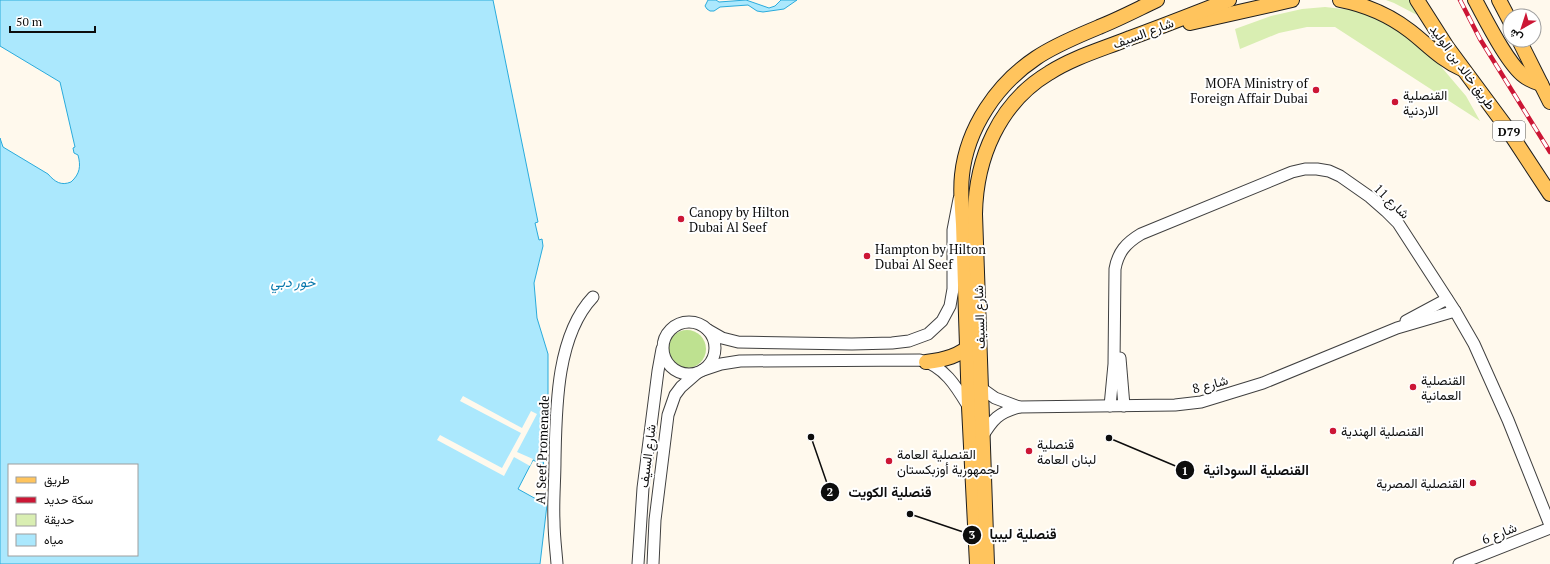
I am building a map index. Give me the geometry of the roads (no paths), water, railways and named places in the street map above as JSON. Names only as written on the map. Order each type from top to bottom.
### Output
[{"type":"main road","name":"شارع السيف","points":[[977,564],[969,407],[963,224],[960,195],[966,155],[980,120],[990,103],[1002,88],[1020,70],[1052,48],[1157,0]]},
{"type":"main road","name":"شارع السيف","points":[[987,564],[976,197],[983,160],[997,127],[1017,98],[1032,84],[1048,73],[1091,53],[1229,0]]},
{"type":"main road","points":[[1145,33],[1292,0]]},
{"type":"main road","points":[[1340,0],[1368,7],[1385,15],[1410,31],[1440,57],[1465,70]]},
{"type":"main road","name":"طريق خالد بن الوليد","points":[[1417,0],[1433,26],[1504,124],[1550,194]]},
{"type":"main road","points":[[1476,0],[1501,45],[1517,69],[1531,80],[1541,84]]},
{"type":"main road","points":[[1523,48],[1550,102]]},
{"type":"main road","points":[[926,362],[952,357],[967,348],[980,334]]},
{"type":"street","name":"شارع 11","points":[[1110,406],[1114,378],[1114,269],[1122,249],[1130,240],[1141,234],[1292,172],[1305,169],[1329,171],[1340,176],[1370,197],[1398,223],[1455,311],[1474,344],[1498,396],[1550,526]]},
{"type":"street","name":"شارع السيف","points":[[960,195],[953,230],[953,289],[950,306],[942,321],[928,334],[909,341],[892,343],[852,344],[738,342],[722,338],[702,325],[694,322],[680,323],[668,330],[662,342],[662,349],[663,356],[677,372],[690,374],[721,364],[740,361],[912,360],[926,362],[949,376],[969,407]]},
{"type":"street","name":"Al Seef Promenade","points":[[557,564],[554,520],[555,417],[560,378],[573,327],[584,307],[593,297]]},
{"type":"street","name":"شارع 8","points":[[1397,328],[1408,320],[1447,299]]},
{"type":"street","name":"شارع 8","points":[[982,437],[998,416],[1008,410],[1018,407],[1185,405],[1208,401],[1263,383],[1397,328],[1455,311]]},
{"type":"street","name":"شارع 11","points":[[1115,314],[1119,341],[1124,406]]},
{"type":"street","name":"شارع السيف","points":[[653,564],[654,520],[670,405],[678,391],[712,360],[715,348],[714,341],[708,330]]},
{"type":"street","name":"شارع السيف","points":[[638,564],[643,488],[662,349]]},
{"type":"street","name":"شارع 8","points":[[981,388],[995,398],[1018,407]]},
{"type":"street","name":"شارع 6","points":[[1461,564],[1550,526]]},
{"type":"water","name":"خور دبي","points":[[0,0],[493,0],[538,222],[535,223],[539,240],[542,239],[543,246],[534,283],[537,318],[548,354],[548,396],[545,396],[541,431],[541,449],[544,466],[533,460],[518,489],[547,505],[540,564],[0,564],[0,138],[3,147],[48,174],[53,179],[64,184],[71,182],[78,173],[79,163],[78,155],[74,153],[73,148],[75,147],[60,82],[0,46]]},
{"type":"water","points":[[708,0],[716,0],[719,2],[746,0],[769,8],[775,6],[781,0],[797,0],[784,9],[763,12],[757,11],[748,5],[720,7],[714,11],[710,11],[705,6]]},
{"type":"railway","points":[[1460,0],[1480,39],[1550,152]]},
{"type":"place","name":"MOFA Ministry of Foreign Affair Dubai","points":[[1316,90]]},
{"type":"place","name":"القنصلية الاردنية","points":[[1395,102]]},
{"type":"place","name":"Canopy by Hilton Dubai Al Seef","points":[[681,219]]},
{"type":"place","name":"Hampton by Hilton Dubai Al Seef","points":[[867,256]]},
{"type":"place","name":"القنصلية العمانية","points":[[1413,387]]},
{"type":"place","name":"القنصلية الهندية","points":[[1333,431]]},
{"type":"place","name":"قنصلية الكويت","points":[[811,437]]},
{"type":"place","name":"القنصلية السودانية","points":[[1109,438]]},
{"type":"place","name":"قنصلية لبنان العامة","points":[[1029,451]]},
{"type":"place","name":"القنصلية العامة لجمهورية أوزبكستان","points":[[889,461]]},
{"type":"place","name":"القنصلية المصرية","points":[[1473,483]]},
{"type":"place","name":"قنصلية ليبيا","points":[[910,514]]}]
